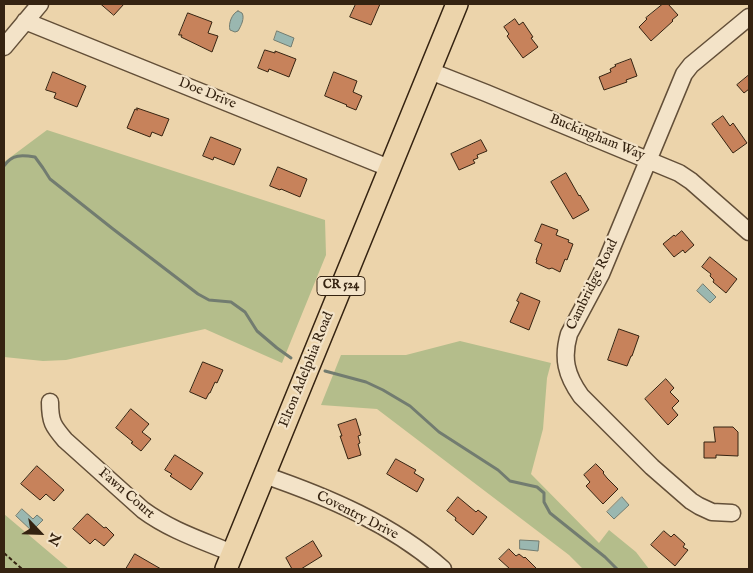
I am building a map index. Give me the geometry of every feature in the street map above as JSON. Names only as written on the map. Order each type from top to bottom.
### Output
[{"type":"main road","name":"Elton Adelphia Road","points":[[229,561],[457,4]]},
{"type":"street","points":[[4,47],[40,4]]},
{"type":"street","name":"Cambridge Road","points":[[732,513],[712,512],[699,506],[652,467],[581,396],[567,370],[565,358],[569,334],[601,274],[684,74],[691,64],[749,17]]},
{"type":"street","name":"Doe Drive","points":[[25,21],[389,168]]},
{"type":"street","name":"Buckingham Way","points":[[430,71],[486,92],[684,175],[749,232]]},
{"type":"street","name":"Fawn Court","points":[[50,402],[50,419],[65,440],[143,510],[168,527],[229,561]]},
{"type":"street","name":"Coventry Drive","points":[[264,475],[348,508],[385,527],[443,569]]},
{"type":"path","points":[[4,553],[22,569]]},
{"type":"green space","points":[[47,130],[325,220],[326,255],[282,363],[205,329],[66,360],[43,361],[4,357],[4,162]]},
{"type":"green space","points":[[460,341],[551,363],[547,378],[543,429],[531,474],[599,543],[609,530],[636,552],[649,569],[583,569],[569,555],[377,409],[321,405],[341,355],[406,355]]},
{"type":"green space","points":[[4,514],[69,569],[4,569]]},
{"type":"water","points":[[238,11],[242,13],[243,20],[238,31],[235,32],[230,30],[230,25],[232,16]]},
{"type":"water","points":[[277,31],[294,38],[291,47],[274,40]]},
{"type":"water","points":[[703,284],[716,297],[710,303],[697,291]]},
{"type":"water","points":[[622,497],[629,505],[614,519],[607,512]]},
{"type":"water","points":[[22,509],[33,519],[37,515],[43,520],[32,531],[16,516]]},
{"type":"water","points":[[520,540],[539,541],[538,551],[520,549]]},
{"type":"building","points":[[101,4],[124,4],[114,15]]},
{"type":"building","points":[[356,4],[380,4],[371,25],[350,17]]},
{"type":"building","points":[[663,4],[668,4],[678,15],[651,41],[639,27],[646,18]]},
{"type":"building","points":[[188,13],[212,22],[208,33],[218,36],[212,52],[179,35]]},
{"type":"building","points":[[515,19],[519,25],[523,22],[538,47],[523,58],[507,36],[509,34],[504,27]]},
{"type":"building","points":[[265,50],[275,53],[275,51],[296,59],[289,77],[269,69],[268,72],[258,68]]},
{"type":"building","points":[[631,59],[637,76],[626,80],[627,82],[604,90],[599,77],[611,72],[610,69],[615,65]]},
{"type":"building","points":[[53,72],[86,86],[77,107],[54,98],[56,93],[46,90]]},
{"type":"building","points":[[334,72],[357,81],[353,92],[362,96],[356,110],[325,96]]},
{"type":"building","points":[[749,75],[749,89],[744,93],[737,85]]},
{"type":"building","points":[[137,108],[169,119],[162,136],[152,132],[150,137],[127,128]]},
{"type":"building","points":[[723,116],[730,126],[733,123],[747,143],[733,153],[712,124]]},
{"type":"building","points":[[211,137],[241,149],[234,165],[214,157],[213,160],[203,156]]},
{"type":"building","points":[[481,140],[487,151],[477,155],[478,158],[473,160],[475,163],[459,170],[451,154]]},
{"type":"building","points":[[278,167],[307,179],[300,197],[270,186]]},
{"type":"building","points":[[566,173],[589,210],[573,219],[551,182]]},
{"type":"building","points":[[542,224],[558,230],[556,235],[569,240],[568,242],[573,244],[560,272],[536,263],[542,244],[535,241]]},
{"type":"building","points":[[682,231],[694,245],[685,253],[683,250],[674,257],[663,244]]},
{"type":"building","points":[[710,257],[737,279],[726,293],[713,282],[711,274],[702,267]]},
{"type":"building","points":[[521,293],[540,301],[529,330],[510,322]]},
{"type":"building","points":[[619,329],[639,336],[627,366],[608,360]]},
{"type":"building","points":[[203,362],[223,370],[206,399],[190,392]]},
{"type":"building","points":[[666,379],[674,388],[670,392],[679,401],[672,408],[678,415],[668,425],[645,399]]},
{"type":"building","points":[[131,409],[149,424],[142,432],[151,439],[141,451],[116,428]]},
{"type":"building","points":[[356,419],[361,435],[358,436],[360,443],[358,444],[361,455],[348,459],[338,425]]},
{"type":"building","points":[[714,427],[733,427],[738,432],[738,456],[716,455],[716,458],[704,458],[704,442],[715,442]]},
{"type":"building","points":[[175,455],[203,473],[191,490],[170,476],[172,474],[165,470]]},
{"type":"building","points":[[396,459],[416,470],[414,473],[424,479],[417,492],[387,474]]},
{"type":"building","points":[[596,464],[618,489],[603,504],[586,486],[590,482],[584,475]]},
{"type":"building","points":[[37,466],[64,490],[54,501],[46,494],[40,500],[21,484]]},
{"type":"building","points":[[458,497],[476,512],[478,510],[487,517],[473,535],[447,511]]},
{"type":"building","points":[[87,514],[114,535],[104,546],[95,539],[90,544],[73,529]]},
{"type":"building","points":[[664,531],[671,537],[674,534],[685,544],[683,547],[688,550],[675,566],[651,545]]},
{"type":"building","points":[[313,541],[322,556],[301,569],[292,569],[286,558]]},
{"type":"building","points":[[509,549],[516,556],[519,554],[525,557],[537,569],[510,569],[499,559]]},
{"type":"building","points":[[135,554],[161,569],[126,569]]},
{"type":"waterway","points":[[4,166],[14,157],[35,157],[50,179],[113,229],[198,294],[209,300],[231,302],[245,312],[257,331],[291,358]]},
{"type":"waterway","points":[[325,371],[366,382],[383,390],[410,406],[439,432],[498,470],[510,481],[537,487],[544,493],[544,502],[550,513],[605,557],[617,569]]}]
